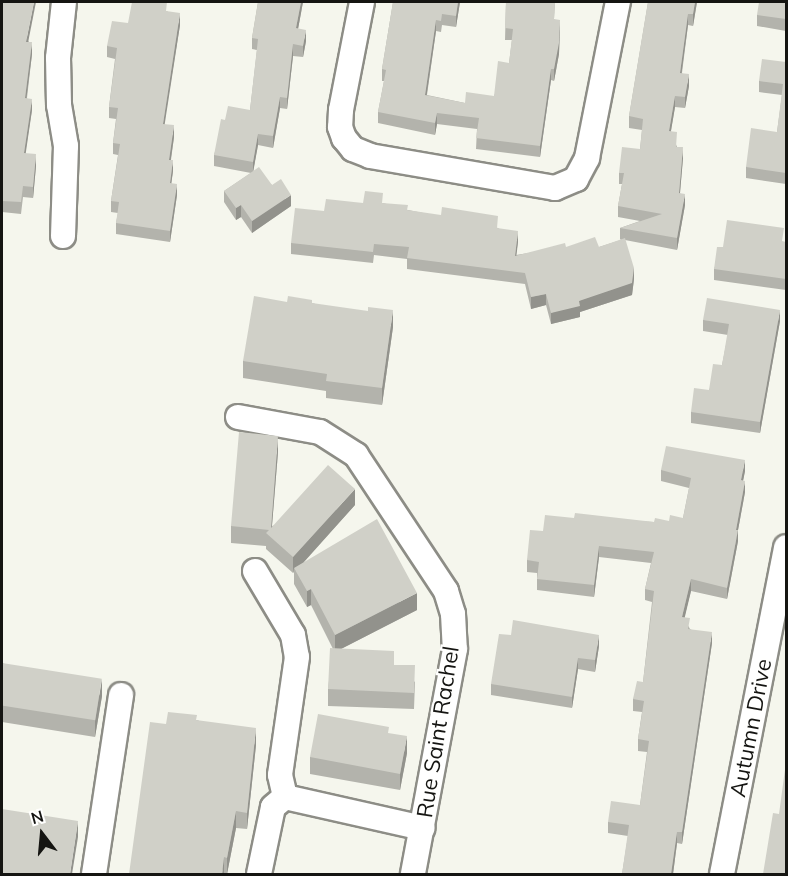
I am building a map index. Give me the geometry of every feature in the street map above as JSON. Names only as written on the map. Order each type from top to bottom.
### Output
[{"type":"street","points":[[63,236],[66,146],[59,105],[58,58],[64,2]]},
{"type":"street","points":[[362,2],[341,110],[340,127],[344,138],[353,149],[370,156],[544,188],[562,186],[576,179],[587,158],[618,2]]},
{"type":"street","name":"Rue Saint Rachel","points":[[238,417],[320,432],[356,455],[446,591],[453,614],[454,649],[413,874]]},
{"type":"street","name":"Autumn Drive","points":[[722,874],[786,547]]},
{"type":"street","points":[[255,571],[293,635],[297,657],[280,775],[285,797]]},
{"type":"street","points":[[94,874],[121,695]]},
{"type":"street","points":[[285,797],[423,828]]},
{"type":"street","points":[[259,874],[273,807],[285,797]]},
{"type":"building","points":[[2,2],[34,2],[26,42],[32,42],[25,98],[32,99],[24,153],[36,154],[33,187],[23,186],[21,202],[2,201]]},
{"type":"building","points":[[132,2],[167,2],[166,11],[180,13],[163,124],[174,125],[169,160],[173,160],[170,183],[177,184],[170,231],[116,223],[119,202],[111,201],[120,144],[113,143],[118,108],[109,107],[117,48],[107,46],[112,21],[128,23]]},
{"type":"building","points":[[258,2],[301,2],[296,28],[306,30],[303,46],[293,44],[287,98],[280,97],[273,136],[258,134],[253,162],[214,155],[221,119],[225,120],[228,106],[250,110],[258,39],[252,38]]},
{"type":"building","points":[[393,2],[458,2],[456,16],[442,14],[441,21],[436,20],[425,95],[465,103],[466,92],[494,96],[498,61],[509,63],[513,29],[505,28],[506,2],[555,2],[554,19],[560,20],[559,43],[554,69],[551,69],[540,146],[476,138],[479,118],[437,113],[435,123],[378,112],[386,70],[382,69]]},
{"type":"building","points":[[648,2],[695,2],[693,14],[688,14],[680,73],[689,74],[685,97],[675,96],[669,131],[677,132],[676,147],[683,147],[679,193],[685,194],[677,238],[620,228],[662,214],[618,206],[624,173],[619,173],[622,147],[640,149],[643,119],[629,116]]},
{"type":"building","points":[[759,2],[786,2],[786,19],[757,15]]},
{"type":"building","points":[[762,59],[786,62],[786,173],[746,167],[751,128],[777,132],[783,84],[759,81]]},
{"type":"building","points":[[259,167],[272,185],[281,179],[291,195],[252,221],[241,205],[236,208],[224,191]]},
{"type":"building","points":[[365,191],[383,193],[382,203],[408,205],[407,210],[441,215],[442,207],[498,216],[497,228],[518,231],[515,256],[565,243],[566,247],[595,237],[599,247],[625,238],[634,268],[632,283],[579,301],[580,306],[551,313],[546,294],[531,297],[525,273],[407,258],[409,247],[374,244],[373,252],[291,243],[295,208],[324,211],[326,199],[363,203]]},
{"type":"building","points":[[727,220],[784,228],[782,241],[786,242],[786,279],[714,269],[717,247],[723,247]]},
{"type":"building","points":[[254,296],[287,302],[288,296],[312,300],[312,303],[368,311],[368,307],[393,310],[382,388],[326,381],[327,374],[243,361]]},
{"type":"building","points":[[707,298],[780,310],[760,422],[691,412],[694,388],[709,390],[713,364],[722,365],[729,324],[703,320]]},
{"type":"building","points":[[239,432],[278,436],[271,528],[328,465],[355,489],[293,557],[266,533],[269,530],[231,526]]},
{"type":"building","points":[[666,446],[745,460],[741,480],[745,481],[727,588],[691,579],[682,617],[690,618],[688,629],[712,632],[682,832],[677,832],[671,874],[622,874],[629,825],[608,822],[611,801],[640,805],[649,741],[638,739],[644,701],[633,699],[637,681],[643,682],[654,591],[645,589],[654,552],[599,546],[594,585],[537,579],[539,562],[527,560],[530,530],[543,531],[545,515],[574,518],[575,513],[654,522],[655,518],[669,521],[670,515],[683,518],[691,478],[661,470]]},
{"type":"building","points":[[377,519],[417,593],[335,635],[311,589],[307,591],[294,568]]},
{"type":"building","points":[[513,620],[599,635],[595,660],[578,658],[572,697],[491,684],[499,634],[511,635]]},
{"type":"building","points":[[330,648],[394,651],[394,665],[415,665],[414,693],[328,689]]},
{"type":"building","points":[[2,663],[102,679],[95,720],[2,706]]},
{"type":"building","points":[[168,712],[197,715],[196,720],[256,728],[247,813],[236,811],[222,874],[129,874],[150,722],[166,724]]},
{"type":"building","points":[[318,714],[389,727],[388,733],[407,736],[400,774],[310,757]]},
{"type":"building","points":[[786,762],[786,874],[763,874],[773,813],[779,814]]},
{"type":"building","points":[[2,809],[78,821],[70,874],[2,874]]}]
